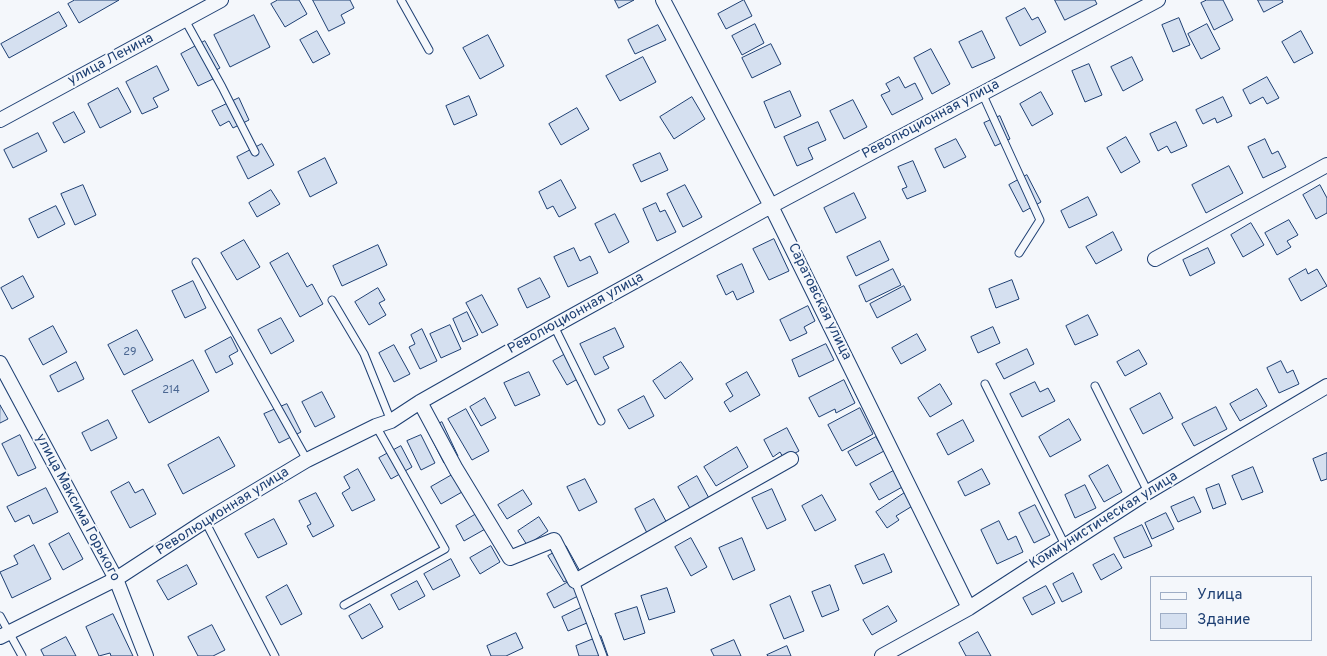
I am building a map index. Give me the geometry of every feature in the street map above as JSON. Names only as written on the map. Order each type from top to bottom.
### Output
[{"type":"street","name":"улица Ленина","points":[[0,120],[221,0]]},
{"type":"street","name":"Саратовская улица","points":[[663,0],[771,206],[969,608]]},
{"type":"street","name":"Революционная улица","points":[[5,635],[116,579],[205,521],[307,460],[376,426],[391,421],[420,402],[554,326],[771,206],[1152,1]]},
{"type":"street","points":[[1156,259],[1327,165]]},
{"type":"street","name":"улица Максима Горького","points":[[0,363],[116,579],[146,656]]},
{"type":"street","name":"Коммунистическая улица","points":[[882,656],[969,608],[1148,492],[1327,386]]},
{"type":"street","points":[[420,402],[456,469],[510,558],[554,540],[575,581],[791,459]]},
{"type":"lane","points":[[401,0],[429,50]]},
{"type":"lane","points":[[185,20],[255,152]]},
{"type":"lane","points":[[982,92],[1040,220],[1019,253]]},
{"type":"lane","points":[[196,262],[307,460]]},
{"type":"lane","points":[[332,300],[364,354],[391,421]]},
{"type":"lane","points":[[554,326],[601,421]]},
{"type":"lane","points":[[985,384],[1065,545]]},
{"type":"lane","points":[[1095,386],[1148,492]]},
{"type":"lane","points":[[344,605],[445,549],[376,426]]},
{"type":"lane","points":[[205,521],[275,656]]},
{"type":"lane","points":[[575,581],[602,656]]},
{"type":"lane","points":[[0,616],[5,635],[22,656]]},
{"type":"building","points":[[75,0],[119,0],[79,23],[68,4]]},
{"type":"building","points":[[278,0],[299,0],[307,14],[285,27],[271,4]]},
{"type":"building","points":[[313,0],[350,0],[354,8],[341,15],[345,23],[329,31]]},
{"type":"building","points":[[615,0],[634,0],[619,8]]},
{"type":"building","points":[[744,0],[752,16],[726,29],[718,14]]},
{"type":"building","points":[[1055,0],[1095,0],[1097,4],[1065,20]]},
{"type":"building","points":[[1207,0],[1223,0],[1233,20],[1214,30],[1201,3]]},
{"type":"building","points":[[1258,0],[1282,0],[1283,2],[1264,12]]},
{"type":"building","points":[[1025,8],[1032,20],[1038,17],[1046,32],[1020,46],[1006,18]]},
{"type":"building","points":[[59,12],[67,26],[9,58],[1,44]]},
{"type":"building","points":[[254,15],[270,47],[230,67],[214,35]]},
{"type":"building","points":[[1179,18],[1190,45],[1173,52],[1162,25]]},
{"type":"building","points":[[755,24],[764,43],[742,55],[732,36]]},
{"type":"building","points":[[1207,24],[1220,49],[1201,59],[1188,34]]},
{"type":"building","points":[[658,25],[666,40],[635,54],[628,40]]},
{"type":"building","points":[[317,31],[330,54],[313,63],[300,40]]},
{"type":"building","points":[[982,31],[995,58],[972,68],[959,42]]},
{"type":"building","points":[[1301,31],[1313,53],[1294,63],[1282,42]]},
{"type":"building","points":[[488,35],[504,66],[480,79],[463,48]]},
{"type":"building","points":[[205,41],[220,68],[210,73],[213,79],[198,86],[181,54]]},
{"type":"building","points":[[771,44],[781,64],[752,78],[742,58]]},
{"type":"building","points":[[931,49],[950,84],[932,94],[914,58]]},
{"type":"building","points":[[643,57],[656,82],[620,101],[606,76]]},
{"type":"building","points":[[1132,57],[1143,80],[1123,91],[1111,67]]},
{"type":"building","points":[[1089,64],[1102,95],[1085,102],[1072,71]]},
{"type":"building","points":[[157,66],[169,90],[153,98],[158,107],[142,114],[126,82]]},
{"type":"building","points":[[899,77],[905,88],[915,83],[923,99],[892,115],[881,95],[890,91],[886,84]]},
{"type":"building","points":[[1267,77],[1279,98],[1267,104],[1263,97],[1250,104],[1243,90]]},
{"type":"building","points":[[118,88],[131,112],[100,128],[88,104]]},
{"type":"building","points":[[790,91],[801,116],[775,128],[764,102]]},
{"type":"building","points":[[1041,92],[1053,114],[1032,126],[1020,104]]},
{"type":"building","points":[[469,96],[477,115],[454,125],[446,106]]},
{"type":"building","points":[[692,97],[705,119],[674,139],[660,117]]},
{"type":"building","points":[[1223,97],[1232,116],[1217,123],[1215,118],[1203,124],[1196,110]]},
{"type":"building","points":[[239,98],[249,120],[233,128],[229,121],[220,126],[212,111]]},
{"type":"building","points":[[853,100],[867,127],[844,139],[830,111]]},
{"type":"building","points":[[577,108],[589,129],[561,145],[549,124]]},
{"type":"building","points":[[74,112],[85,132],[64,143],[53,123]]},
{"type":"building","points":[[1000,116],[1010,139],[995,146],[984,123]]},
{"type":"building","points":[[818,122],[826,140],[808,148],[813,159],[797,166],[784,137]]},
{"type":"building","points":[[1176,122],[1187,146],[1171,153],[1167,146],[1158,151],[1150,134]]},
{"type":"building","points":[[38,133],[47,151],[13,168],[4,150]]},
{"type":"building","points":[[1126,137],[1140,162],[1121,173],[1107,148]]},
{"type":"building","points":[[956,139],[966,157],[944,168],[935,149]]},
{"type":"building","points":[[1265,139],[1272,154],[1278,151],[1286,167],[1263,178],[1248,147]]},
{"type":"building","points":[[262,144],[274,165],[248,179],[237,157]]},
{"type":"building","points":[[660,153],[668,170],[641,182],[633,165]]},
{"type":"building","points":[[325,158],[337,183],[310,197],[298,172]]},
{"type":"building","points":[[913,161],[926,191],[907,199],[902,189],[907,187],[898,167]]},
{"type":"building","points":[[1229,166],[1243,193],[1206,213],[1192,185]]},
{"type":"building","points":[[1027,175],[1041,202],[1023,212],[1009,185]]},
{"type":"building","points":[[561,180],[576,208],[559,217],[553,206],[547,209],[539,192]]},
{"type":"building","points":[[83,185],[96,215],[75,225],[61,194]]},
{"type":"building","points":[[685,185],[702,217],[683,227],[667,194]]},
{"type":"building","points":[[1320,185],[1327,198],[1327,213],[1316,219],[1303,195]]},
{"type":"building","points":[[271,190],[280,204],[257,217],[249,203]]},
{"type":"building","points":[[854,193],[866,218],[836,233],[824,208]]},
{"type":"building","points":[[1088,197],[1097,215],[1069,228],[1061,211]]},
{"type":"building","points":[[656,203],[660,212],[665,210],[676,232],[657,241],[643,209]]},
{"type":"building","points":[[56,206],[65,224],[38,238],[29,219]]},
{"type":"building","points":[[615,214],[629,242],[609,253],[595,224]]},
{"type":"building","points":[[1289,220],[1298,235],[1287,241],[1291,247],[1277,255],[1265,233]]},
{"type":"building","points":[[1251,223],[1264,245],[1243,257],[1231,235]]},
{"type":"building","points":[[1113,232],[1122,250],[1096,264],[1086,247]]},
{"type":"building","points":[[774,239],[789,271],[769,280],[753,249]]},
{"type":"building","points":[[244,240],[260,267],[237,280],[221,253]]},
{"type":"building","points":[[880,241],[889,260],[856,276],[847,257]]},
{"type":"building","points":[[378,245],[387,265],[342,286],[333,266]]},
{"type":"building","points":[[574,248],[580,261],[590,256],[598,273],[568,287],[554,257]]},
{"type":"building","points":[[1208,248],[1215,263],[1190,276],[1183,260]]},
{"type":"building","points":[[288,253],[307,287],[312,284],[323,304],[300,317],[270,263]]},
{"type":"building","points":[[742,264],[754,292],[737,300],[733,291],[726,295],[717,276]]},
{"type":"building","points":[[893,269],[901,285],[866,302],[859,286]]},
{"type":"building","points":[[1306,269],[1308,274],[1317,269],[1327,286],[1301,301],[1289,279]]},
{"type":"building","points":[[23,276],[34,297],[12,309],[1,288]]},
{"type":"building","points":[[540,278],[550,297],[527,308],[518,289]]},
{"type":"building","points":[[1012,280],[1019,299],[996,308],[989,289]]},
{"type":"building","points":[[193,281],[206,308],[185,318],[172,291]]},
{"type":"building","points":[[904,286],[911,300],[877,318],[870,304]]},
{"type":"building","points":[[378,288],[385,300],[379,303],[386,315],[369,325],[355,302]]},
{"type":"building","points":[[482,295],[498,325],[482,333],[466,303]]},
{"type":"building","points":[[808,306],[815,321],[804,327],[807,333],[790,341],[780,320]]},
{"type":"building","points":[[467,312],[478,335],[463,342],[453,319]]},
{"type":"building","points":[[1088,315],[1098,335],[1075,345],[1066,326]]},
{"type":"building","points":[[281,318],[294,341],[271,354],[258,330]]},
{"type":"building","points":[[450,325],[461,349],[441,358],[430,334]]},
{"type":"building","points":[[53,326],[67,352],[43,365],[29,339]]},
{"type":"building","points":[[993,327],[1000,343],[978,353],[971,337]]},
{"type":"building","points":[[615,328],[624,347],[603,357],[609,368],[595,375],[580,344]]},
{"type":"building","points":[[422,329],[437,361],[420,369],[409,347],[415,344],[411,335]]},
{"type":"building","points":[[137,330],[153,360],[124,375],[108,345]]},
{"type":"building","points":[[917,334],[926,350],[901,364],[892,348]]},
{"type":"building","points":[[231,337],[238,351],[229,356],[233,364],[216,373],[205,351]]},
{"type":"building","points":[[826,344],[834,360],[799,377],[792,360]]},
{"type":"building","points":[[394,345],[410,374],[394,382],[379,353]]},
{"type":"building","points":[[1027,349],[1034,364],[1004,379],[996,364]]},
{"type":"building","points":[[1139,350],[1147,364],[1125,376],[1117,362]]},
{"type":"building","points":[[569,352],[583,376],[567,385],[553,361]]},
{"type":"building","points":[[193,360],[209,391],[149,423],[132,391]]},
{"type":"building","points":[[1281,361],[1287,373],[1293,370],[1299,384],[1279,393],[1267,368]]},
{"type":"building","points":[[76,362],[84,379],[58,392],[50,376]]},
{"type":"building","points":[[681,362],[693,379],[665,399],[653,381]]},
{"type":"building","points":[[529,372],[540,395],[515,406],[504,383]]},
{"type":"building","points":[[747,372],[760,395],[730,412],[724,402],[733,396],[726,384]]},
{"type":"building","points":[[844,380],[855,403],[836,413],[835,409],[819,417],[809,398]]},
{"type":"building","points":[[1035,382],[1040,392],[1048,388],[1055,401],[1022,417],[1010,394]]},
{"type":"building","points":[[940,384],[952,404],[930,417],[918,398]]},
{"type":"building","points":[[1257,389],[1267,406],[1240,421],[1230,404]]},
{"type":"building","points":[[322,392],[335,417],[315,427],[302,402]]},
{"type":"building","points":[[1160,393],[1173,418],[1143,434],[1130,409]]},
{"type":"building","points":[[644,396],[654,416],[629,429],[618,410]]},
{"type":"building","points":[[485,398],[496,418],[481,426],[470,407]]},
{"type":"building","points":[[287,404],[301,432],[279,443],[264,414]]},
{"type":"building","points":[[0,405],[8,419],[0,423]]},
{"type":"building","points":[[1216,407],[1227,429],[1194,446],[1182,424]]},
{"type":"building","points":[[860,408],[873,434],[842,451],[828,425]]},
{"type":"building","points":[[466,409],[489,451],[472,460],[448,419]]},
{"type":"building","points":[[1069,419],[1081,440],[1050,457],[1039,437]]},
{"type":"building","points":[[108,420],[117,438],[91,451],[82,433]]},
{"type":"building","points":[[963,420],[974,441],[948,455],[937,434]]},
{"type":"building","points":[[442,422],[458,456],[444,463],[427,430]]},
{"type":"building","points":[[787,428],[799,451],[784,459],[780,452],[773,457],[764,440]]},
{"type":"building","points":[[20,435],[36,468],[18,476],[2,444]]},
{"type":"building","points":[[421,435],[435,463],[421,470],[407,441]]},
{"type":"building","points":[[219,437],[235,466],[183,494],[168,465]]},
{"type":"building","points":[[876,437],[884,451],[856,466],[848,452]]},
{"type":"building","points":[[401,446],[412,467],[391,479],[379,458]]},
{"type":"building","points":[[737,447],[748,467],[716,486],[704,467]]},
{"type":"building","points":[[1327,453],[1327,479],[1321,481],[1313,459]]},
{"type":"building","points":[[1108,465],[1122,492],[1104,502],[1089,476]]},
{"type":"building","points":[[1253,467],[1263,492],[1242,500],[1232,476]]},
{"type":"building","points":[[358,469],[375,500],[352,511],[342,493],[350,488],[344,477]]},
{"type":"building","points":[[982,469],[990,484],[965,496],[958,482]]},
{"type":"building","points":[[895,470],[904,486],[879,500],[870,484]]},
{"type":"building","points":[[459,471],[469,488],[441,504],[431,487]]},
{"type":"building","points":[[697,476],[710,500],[691,510],[678,487]]},
{"type":"building","points":[[585,479],[597,502],[579,511],[567,487]]},
{"type":"building","points":[[129,482],[135,493],[143,489],[156,514],[130,528],[111,492]]},
{"type":"building","points":[[1219,484],[1226,504],[1213,509],[1206,489]]},
{"type":"building","points":[[1085,485],[1096,508],[1075,518],[1065,495]]},
{"type":"building","points":[[46,488],[58,512],[33,524],[29,515],[15,522],[7,507]]},
{"type":"building","points":[[772,489],[786,520],[767,529],[752,498]]},
{"type":"building","points":[[523,490],[532,504],[507,519],[498,505]]},
{"type":"building","points":[[906,492],[914,505],[896,516],[899,520],[887,528],[876,512]]},
{"type":"building","points":[[316,493],[334,526],[313,537],[307,526],[311,524],[299,501]]},
{"type":"building","points":[[822,495],[836,520],[815,531],[802,506]]},
{"type":"building","points":[[1194,497],[1201,512],[1178,522],[1171,507]]},
{"type":"building","points":[[654,499],[668,525],[648,535],[635,509]]},
{"type":"building","points":[[1035,505],[1050,535],[1034,543],[1019,513]]},
{"type":"building","points":[[478,513],[487,528],[464,541],[456,526]]},
{"type":"building","points":[[1166,513],[1174,529],[1152,539],[1145,523]]},
{"type":"building","points":[[539,517],[548,531],[527,545],[518,531]]},
{"type":"building","points":[[274,519],[287,544],[258,558],[245,534]]},
{"type":"building","points":[[999,521],[1008,540],[1016,536],[1023,552],[997,564],[981,530]]},
{"type":"building","points":[[1142,525],[1152,546],[1124,558],[1114,538]]},
{"type":"building","points":[[69,533],[83,559],[63,570],[49,544]]},
{"type":"building","points":[[691,538],[707,567],[691,576],[675,547]]},
{"type":"building","points":[[742,538],[755,570],[733,580],[719,548]]},
{"type":"building","points":[[34,545],[51,579],[12,598],[0,572],[18,564],[14,556]]},
{"type":"building","points":[[491,546],[500,562],[480,574],[470,558]]},
{"type":"building","points":[[566,546],[581,573],[564,582],[548,556]]},
{"type":"building","points":[[884,554],[892,572],[863,584],[855,566]]},
{"type":"building","points":[[1114,554],[1122,568],[1101,580],[1093,565]]},
{"type":"building","points":[[451,559],[460,576],[433,590],[424,574]]},
{"type":"building","points":[[187,565],[197,584],[168,600],[157,581]]},
{"type":"building","points":[[1073,573],[1082,592],[1062,602],[1053,584]]},
{"type":"building","points":[[572,580],[580,595],[554,608],[547,594]]},
{"type":"building","points":[[417,581],[425,596],[399,610],[391,595]]},
{"type":"building","points":[[287,585],[302,614],[281,625],[266,597]]},
{"type":"building","points":[[830,585],[839,610],[822,617],[812,592]]},
{"type":"building","points":[[1046,586],[1055,603],[1032,615],[1023,598]]},
{"type":"building","points":[[667,588],[675,612],[649,620],[641,596]]},
{"type":"building","points":[[790,596],[804,631],[784,639],[770,605]]},
{"type":"building","points":[[370,604],[383,627],[362,639],[349,616]]},
{"type":"building","points":[[587,605],[594,620],[568,631],[562,617]]},
{"type":"building","points":[[888,606],[897,621],[872,635],[863,620]]},
{"type":"building","points":[[637,607],[645,633],[624,640],[615,614]]},
{"type":"building","points":[[113,614],[133,656],[111,656],[110,653],[99,656],[86,627]]},
{"type":"building","points":[[212,625],[225,650],[213,656],[198,656],[188,637]]},
{"type":"building","points":[[978,632],[991,656],[966,656],[959,643]]},
{"type":"building","points":[[516,633],[523,648],[506,656],[491,656],[487,646]]},
{"type":"building","points":[[601,636],[608,656],[579,656],[576,646]]},
{"type":"building","points":[[66,637],[76,656],[44,656],[41,650]]},
{"type":"building","points":[[734,640],[741,656],[714,656],[711,650]]},
{"type":"building","points":[[787,646],[791,656],[767,655]]}]
